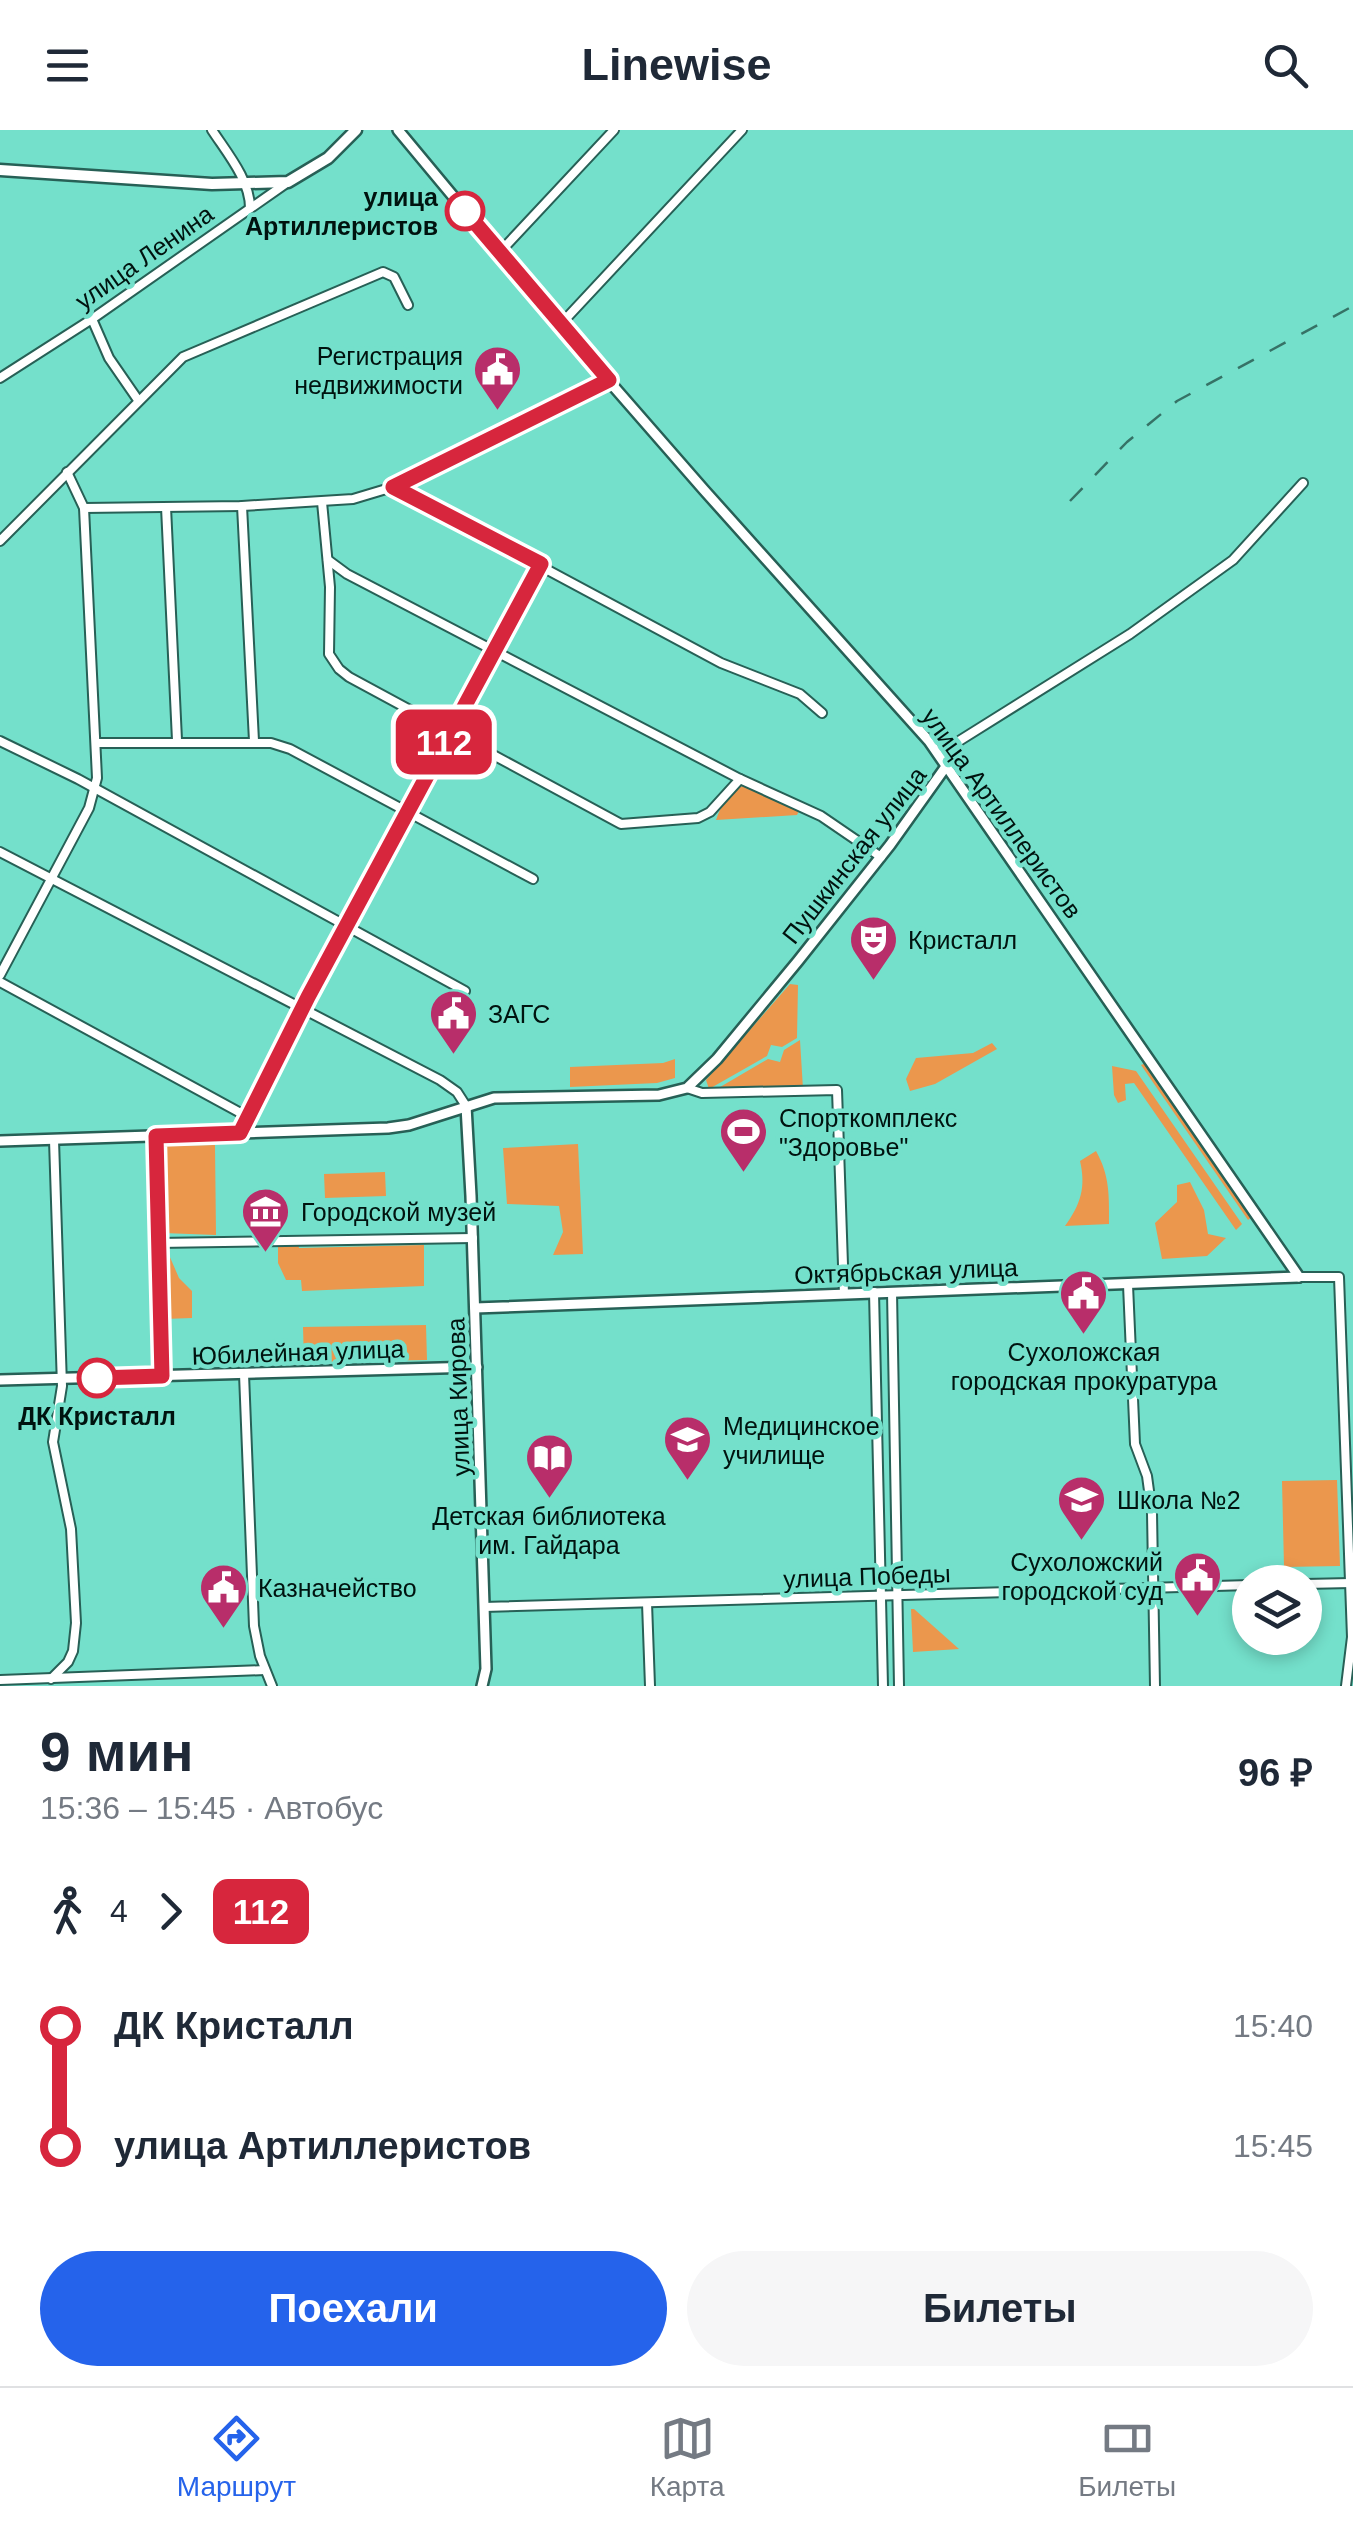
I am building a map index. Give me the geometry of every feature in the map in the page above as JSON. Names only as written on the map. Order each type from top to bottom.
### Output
[{"type":"main road","name":"улица Ленина","points":[[288,182],[328,158],[356,130]]},
{"type":"main road","points":[[0,170],[245,184],[288,182]]},
{"type":"street","points":[[212,130],[245,184],[250,208]]},
{"type":"street","name":"улица Артиллеристов","points":[[398,130],[560,325],[912,720],[947,765],[1299,1277]]},
{"type":"street","points":[[499,253],[614,130]]},
{"type":"street","points":[[560,325],[742,130]]},
{"type":"street","name":"улица Ленина","points":[[0,378],[288,182]]},
{"type":"street","points":[[0,540],[183,357],[383,272],[394,277],[408,305]]},
{"type":"street","points":[[92,318],[109,358],[138,400]]},
{"type":"street","points":[[84,508],[353,500],[393,487],[609,380]]},
{"type":"street","points":[[66,472],[84,508],[97,743],[95,789],[89,808],[0,979],[248,1117]]},
{"type":"street","name":"Пушкинская улица","points":[[686,1088],[728,1045],[880,857],[940,780],[959,741],[1130,634],[1233,560],[1304,484]]},
{"type":"street","points":[[393,487],[721,662],[800,694],[822,713]]},
{"type":"street","points":[[322,502],[332,660],[349,677],[621,824],[698,818],[710,812],[740,779]]},
{"type":"street","points":[[242,506],[254,740]]},
{"type":"street","points":[[166,507],[177,740]]},
{"type":"street","points":[[328,560],[347,574],[740,779],[821,816],[880,857]]},
{"type":"street","points":[[240,1133],[541,564]]},
{"type":"street","points":[[97,743],[254,740],[290,749],[533,878]]},
{"type":"street","points":[[0,741],[465,991]]},
{"type":"street","points":[[0,852],[440,1080],[457,1092],[466,1106]]},
{"type":"street","points":[[0,1141],[388,1128],[494,1098],[658,1095],[686,1088],[702,1093],[837,1090],[844,1294]]},
{"type":"street","name":"улица Кирова","points":[[466,1106],[486,1669],[482,1686]]},
{"type":"street","points":[[156,1136],[162,1376]]},
{"type":"street","points":[[51,1678],[70,1658],[76,1622],[71,1529],[53,1442],[62,1379],[54,1140]]},
{"type":"street","points":[[158,1242],[473,1238]]},
{"type":"street","name":"Октябрьская улица","points":[[475,1308],[1339,1276],[1350,1583]]},
{"type":"street","points":[[1128,1285],[1135,1444],[1150,1497],[1155,1686]]},
{"type":"street","points":[[874,1292],[883,1686]]},
{"type":"street","points":[[892,1292],[898,1686]]},
{"type":"street","name":"Юбилейная улица","points":[[0,1380],[477,1366]]},
{"type":"street","points":[[244,1374],[254,1626],[264,1670],[272,1686]]},
{"type":"street","points":[[1322,1584],[1350,1583],[1352,1636],[1346,1686]]},
{"type":"street","name":"улица Победы","points":[[484,1608],[1232,1586]]},
{"type":"street","points":[[647,1602],[650,1686]]},
{"type":"street","points":[[0,1680],[264,1670]]},
{"type":"shaded area","points":[[747,785],[800,809],[797,815],[716,820],[727,798]]},
{"type":"shaded area","points":[[790,984],[798,985],[797,1038],[782,1047],[771,1045],[767,1056],[709,1089],[706,1080]]},
{"type":"shaded area","points":[[800,1040],[803,1089],[715,1090],[768,1059],[780,1062],[784,1050]]},
{"type":"shaded area","points":[[992,1043],[997,1049],[935,1084],[910,1091],[906,1079],[916,1058],[973,1053]]},
{"type":"shaded area","points":[[675,1059],[675,1078],[657,1083],[570,1087],[570,1067],[663,1063]]},
{"type":"shaded area","points":[[1146,1063],[1252,1217],[1248,1220],[1141,1065]]},
{"type":"shaded area","points":[[1112,1066],[1136,1071],[1242,1224],[1236,1230],[1134,1083],[1125,1084],[1126,1100],[1118,1103]]},
{"type":"shaded area","points":[[578,1144],[583,1254],[553,1255],[563,1232],[559,1206],[507,1204],[503,1148]]},
{"type":"shaded area","points":[[215,1145],[216,1235],[163,1233],[158,1146]]},
{"type":"shaded area","points":[[1096,1151],[1106,1178],[1109,1224],[1065,1226],[1081,1195],[1080,1161]]},
{"type":"shaded area","points":[[385,1172],[386,1196],[325,1198],[324,1174]]},
{"type":"shaded area","points":[[1190,1182],[1204,1210],[1208,1234],[1226,1238],[1207,1256],[1162,1259],[1155,1223],[1177,1202],[1177,1185]]},
{"type":"shaded area","points":[[278,1242],[298,1242],[299,1248],[424,1245],[424,1286],[302,1291],[301,1280],[286,1280],[278,1263]]},
{"type":"shaded area","points":[[161,1247],[166,1248],[179,1278],[192,1291],[192,1318],[164,1319],[167,1293],[163,1291]]},
{"type":"shaded area","points":[[426,1325],[427,1360],[304,1362],[303,1327]]},
{"type":"shaded area","points":[[1337,1480],[1340,1566],[1284,1565],[1282,1481]]},
{"type":"shaded area","points":[[914,1609],[959,1649],[913,1652]]},
{"type":"railway","points":[[1070,501],[1127,442],[1177,401],[1353,306]]},
{"type":"bus line","name":"112","points":[[97,1378],[162,1376],[156,1136],[240,1133],[308,997],[541,564],[393,487],[609,380],[465,211]]},
{"type":"place","name":"улица Артиллеристов","points":[[465,211]]},
{"type":"place","name":"Регистрация недвижимости","points":[[498,412]]},
{"type":"place","name":"Кристалл","points":[[873,982]]},
{"type":"place","name":"ЗАГС","points":[[453,1056]]},
{"type":"place","name":"Спорткомплекс \"Здоровье\"","points":[[744,1174]]},
{"type":"place","name":"Городской музей","points":[[266,1254]]},
{"type":"place","name":"Сухоложская городская прокуратура","points":[[1084,1336]]},
{"type":"place","name":"ДК Кристалл","points":[[97,1378]]},
{"type":"place","name":"Медицинское училище","points":[[688,1482]]},
{"type":"place","name":"Детская библиотека им. Гайдара","points":[[549,1500]]},
{"type":"place","name":"Школа №2","points":[[1082,1542]]},
{"type":"place","name":"Сухоложский городской суд","points":[[1198,1618]]},
{"type":"place","name":"Казначейство","points":[[223,1630]]}]
